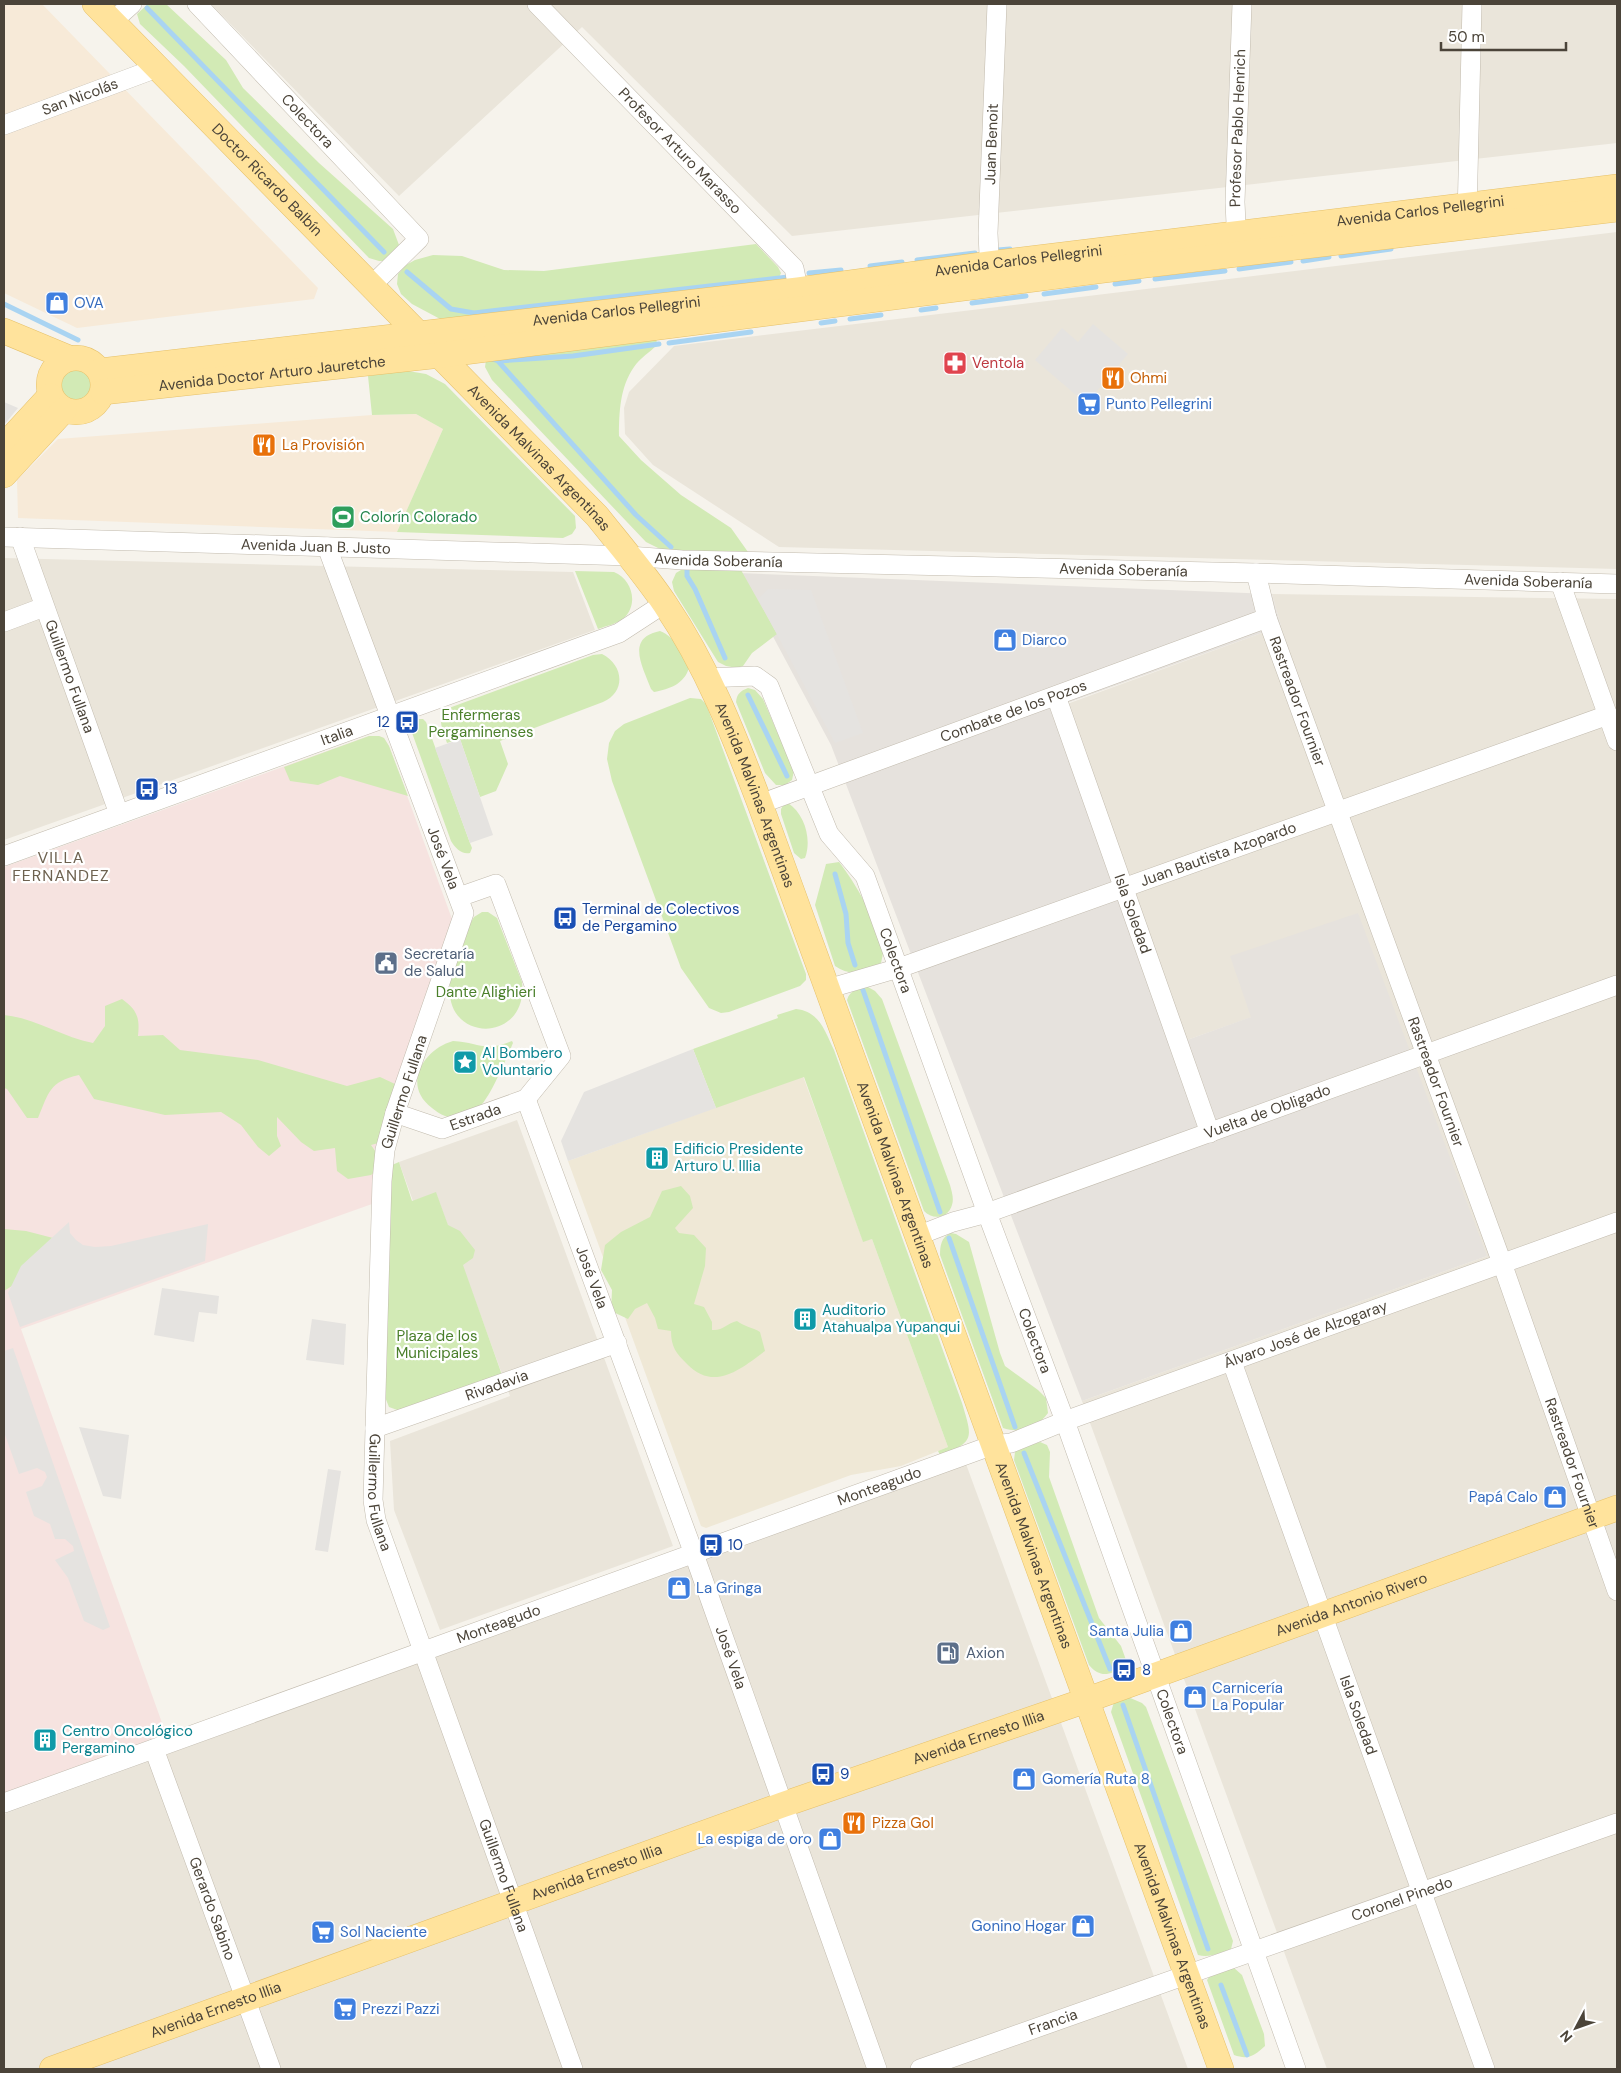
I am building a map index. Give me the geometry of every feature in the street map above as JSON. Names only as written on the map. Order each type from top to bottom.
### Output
[{"type":"main road","name":"Doctor Ricardo Balbín","points":[[95,4],[441,355]]},
{"type":"main road","name":"Avenida Carlos Pellegrini","points":[[441,355],[800,299],[1467,216],[1617,188]]},
{"type":"main road","name":"Avenida Carlos Pellegrini","points":[[1467,216],[1617,209]]},
{"type":"main road","name":"Avenida Carlos Pellegrini","points":[[420,334],[800,299]]},
{"type":"main road","points":[[4,331],[33,344],[45,347],[59,384],[74,413],[84,412],[92,408],[99,401],[101,381],[86,360],[78,358],[59,384],[4,475]]},
{"type":"main road","name":"Avenida Doctor Arturo Jauretche","points":[[101,381],[420,334]]},
{"type":"main road","name":"Avenida Doctor Arturo Jauretche","points":[[101,381],[441,355]]},
{"type":"main road","name":"Avenida Malvinas Argentinas","points":[[441,355],[597,516],[629,556],[664,603],[684,634],[737,742],[1220,2069]]},
{"type":"main road","points":[[4,446],[59,384]]},
{"type":"main road","name":"Avenida Antonio Rivero","points":[[1086,1700],[1617,1508]]},
{"type":"main road","name":"Avenida Ernesto Illia","points":[[52,2069],[245,2001],[782,1805],[1086,1700]]},
{"type":"street","points":[[112,22],[132,4]]},
{"type":"street","name":"Colectora","points":[[197,4],[419,239],[372,285]]},
{"type":"street","name":"Profesor Arturo Marasso","points":[[537,4],[794,268],[800,299]]},
{"type":"street","name":"Juan Benoit","points":[[990,274],[988,234],[997,4]]},
{"type":"street","name":"Profesor Pablo Henrich","points":[[1236,244],[1242,4]]},
{"type":"street","points":[[1467,216],[1472,4]]},
{"type":"street","name":"San Nicolás","points":[[4,125],[157,68]]},
{"type":"street","name":"Avenida Juan B. Justo","points":[[12,537],[629,556]]},
{"type":"street","name":"Guillermo Fullana","points":[[12,537],[44,607],[119,814]]},
{"type":"street","name":"José Vela","points":[[327,547],[459,897],[496,884],[561,1056],[526,1099],[694,1554],[877,2069]]},
{"type":"street","name":"Avenida Soberanía","points":[[629,556],[682,560],[1256,573],[1617,584]]},
{"type":"street","name":"Rastreador Fournier","points":[[1256,573],[1267,618],[1502,1264],[1617,1592]]},
{"type":"street","points":[[1560,582],[1617,741]]},
{"type":"street","name":"Italia","points":[[4,856],[619,633],[664,603]]},
{"type":"street","points":[[4,622],[44,607]]},
{"type":"street","name":"Combate de los Pozos","points":[[760,804],[1267,618]]},
{"type":"street","name":"Colectora","points":[[707,678],[755,676],[770,686],[829,834],[865,876],[987,1213],[1065,1421],[1296,2069]]},
{"type":"street","name":"Isla Soledad","points":[[1056,696],[1210,1133]]},
{"type":"street","name":"Juan Bautista Azopardo","points":[[828,989],[899,968],[1608,715]]},
{"type":"street","name":"Guillermo Fullana","points":[[459,897],[464,913],[395,1113],[385,1150],[382,1181],[373,1500],[376,1520],[573,2069]]},
{"type":"street","name":"Vuelta de Obligado","points":[[917,1236],[953,1222],[987,1213],[1210,1133],[1617,984]]},
{"type":"street","name":"Estrada","points":[[395,1113],[442,1129],[526,1099]]},
{"type":"street","name":"Álvaro José de Alzogaray","points":[[994,1445],[1011,1442],[1617,1222]]},
{"type":"street","name":"Rivadavia","points":[[375,1428],[617,1343]]},
{"type":"street","name":"Isla Soledad","points":[[1232,1362],[1485,2069]]},
{"type":"street","name":"Monteagudo","points":[[4,1803],[994,1445]]},
{"type":"street","name":"Gerardo Sabino","points":[[154,1749],[271,2069]]},
{"type":"street","name":"Coronel Pinedo","points":[[1186,1975],[1617,1823]]},
{"type":"street","name":"Francia","points":[[920,2069],[1186,1975]]},
{"type":"shaded area","points":[[4,4],[42,4],[318,288],[314,299],[77,328],[4,293]]},
{"type":"shaded area","points":[[211,4],[1617,4],[1617,143],[792,236],[582,27],[399,196]]},
{"type":"shaded area","points":[[1617,232],[1617,569],[779,547],[653,465],[625,434],[624,408],[629,392],[674,346]]},
{"type":"shaded area","points":[[1093,324],[1128,354],[1096,392],[1076,395],[1035,360],[1062,328],[1078,342]]},
{"type":"shaded area","points":[[4,402],[18,408],[4,425]]},
{"type":"shaded area","points":[[416,414],[443,429],[397,532],[18,518],[17,480],[58,439],[372,415]]},
{"type":"shaded area","points":[[4,558],[573,572],[595,630],[4,840]]},
{"type":"shaded area","points":[[739,573],[1272,594],[1281,626],[1067,703],[1187,1040],[1251,1017],[1230,956],[1358,913],[1487,1256],[1082,1401],[831,745]]},
{"type":"shaded area","points":[[768,589],[811,590],[863,733],[835,743],[758,599]]},
{"type":"shaded area","points":[[1272,594],[1617,599],[1617,2069],[1327,2069],[1082,1401],[1487,1256],[1231,956],[1252,1017],[1187,1040],[1067,704],[1281,626]]},
{"type":"shaded area","points":[[369,736],[384,738],[389,746],[452,919],[377,1141],[372,1204],[21,1329],[166,1734],[4,1793],[4,867]]},
{"type":"shaded area","points":[[460,739],[493,835],[470,843],[435,748]]},
{"type":"shaded area","points":[[693,1049],[716,1108],[568,1161],[561,1141],[584,1092]]},
{"type":"shaded area","points":[[803,1076],[863,1241],[872,1239],[948,1447],[901,1466],[851,1475],[706,1528],[701,1526],[568,1161]]},
{"type":"shaded area","points":[[517,1120],[673,1546],[440,1630],[394,1510],[390,1441],[510,1396],[436,1193],[413,1201],[399,1162]]},
{"type":"shaded area","points":[[69,1222],[70,1233],[76,1240],[83,1245],[95,1247],[111,1246],[208,1224],[205,1261],[20,1327],[8,1293],[21,1266]]},
{"type":"shaded area","points":[[162,1288],[219,1296],[217,1314],[199,1312],[194,1342],[154,1335]]},
{"type":"shaded area","points":[[312,1319],[346,1324],[344,1365],[306,1360]]},
{"type":"shaded area","points":[[13,1348],[110,1627],[103,1630],[84,1621],[68,1578],[55,1560],[74,1551],[73,1546],[65,1539],[55,1539],[50,1524],[34,1516],[26,1492],[42,1486],[47,1477],[45,1472],[37,1468],[19,1474],[4,1432],[4,1351]]},
{"type":"shaded area","points":[[79,1427],[129,1435],[121,1499],[103,1496]]},
{"type":"shaded area","points":[[966,1464],[1188,2069],[4,2069],[4,1814]]},
{"type":"shaded area","points":[[328,1469],[341,1471],[328,1552],[315,1550]]},
{"type":"green space","points":[[148,4],[166,4],[226,60],[243,88],[319,163],[393,229],[399,245],[387,261],[369,258],[184,66],[140,24],[137,14]]},
{"type":"green space","points":[[756,244],[778,267],[781,273],[778,280],[442,320],[412,304],[401,294],[397,284],[398,274],[406,265],[415,260],[433,255],[462,256],[504,270],[544,271]]},
{"type":"green space","points":[[656,336],[657,345],[636,364],[629,375],[623,391],[619,436],[641,460],[681,495],[731,528],[748,552],[662,550],[646,542],[492,380],[485,367],[486,360]]},
{"type":"green space","points":[[75,369],[82,370],[87,374],[91,379],[91,393],[87,398],[82,402],[75,403],[68,402],[63,398],[59,393],[58,386],[59,379],[63,374],[68,370]]},
{"type":"green space","points":[[402,370],[426,374],[445,384],[575,516],[576,528],[572,534],[563,538],[397,532],[443,429],[416,414],[372,415],[368,376]]},
{"type":"green space","points":[[686,567],[741,570],[777,634],[752,653],[743,666],[737,668],[718,662],[674,591],[672,582],[676,573]]},
{"type":"green space","points":[[575,571],[614,572],[620,575],[629,586],[632,599],[629,612],[624,618],[598,629]]},
{"type":"green space","points":[[660,631],[674,642],[689,668],[684,678],[676,685],[654,692],[651,689],[639,654],[643,640],[649,635]]},
{"type":"green space","name":"Enfermeras Pergaminenses","points":[[602,654],[615,665],[618,671],[619,685],[616,692],[603,702],[500,741],[508,764],[496,791],[480,797],[460,739],[447,743],[441,724],[442,716],[445,712],[449,708],[593,655]]},
{"type":"green space","points":[[748,688],[755,690],[763,699],[794,771],[792,780],[785,785],[776,785],[765,773],[736,702],[739,693]]},
{"type":"green space","points":[[690,698],[701,699],[706,704],[806,974],[806,980],[800,986],[729,1012],[721,1013],[709,1008],[681,968],[612,781],[607,759],[609,743],[615,731],[624,724]]},
{"type":"green space","points":[[416,719],[423,719],[426,722],[472,848],[470,853],[464,853],[459,850],[451,841],[411,730],[411,723]]},
{"type":"green space","points":[[369,736],[384,738],[389,746],[408,796],[340,776],[318,785],[290,781],[284,767]]},
{"type":"green space","points":[[788,803],[799,814],[806,828],[808,843],[805,858],[801,859],[794,853],[781,814],[784,804]]},
{"type":"green space","points":[[839,862],[865,903],[883,947],[881,963],[858,972],[847,972],[835,966],[815,905],[826,864]]},
{"type":"green space","name":"Dante Alighieri","points":[[482,912],[488,912],[497,918],[522,982],[521,1002],[513,1017],[500,1026],[486,1029],[472,1026],[459,1017],[451,1003],[450,983],[471,922],[474,917]]},
{"type":"green space","points":[[868,987],[875,991],[882,999],[950,1185],[953,1203],[950,1210],[940,1217],[931,1216],[924,1211],[847,1000],[855,990]]},
{"type":"green space","points":[[122,999],[136,1014],[138,1019],[138,1036],[163,1035],[180,1050],[258,1060],[347,1086],[380,1077],[395,1084],[382,1142],[371,1145],[378,1155],[377,1170],[371,1175],[348,1179],[337,1171],[335,1148],[314,1151],[301,1142],[277,1117],[277,1136],[281,1146],[269,1156],[258,1147],[241,1125],[221,1112],[165,1115],[94,1099],[79,1075],[61,1081],[51,1089],[38,1118],[27,1118],[7,1089],[4,1088],[4,1015],[27,1020],[70,1037],[93,1043],[105,1026],[105,1006]]},
{"type":"green space","points":[[796,1009],[816,1018],[824,1029],[834,1050],[962,1403],[968,1424],[968,1437],[960,1446],[940,1455],[938,1451],[948,1447],[872,1239],[863,1242],[804,1077],[716,1108],[693,1049],[778,1018],[777,1015]]},
{"type":"green space","points":[[453,1041],[487,1047],[512,1041],[513,1043],[497,1078],[482,1104],[476,1109],[449,1117],[437,1112],[423,1099],[418,1089],[417,1079],[425,1060],[442,1045]]},
{"type":"green space","name":"Plaza de los Municipales","points":[[399,1162],[412,1201],[436,1192],[448,1225],[460,1231],[475,1250],[473,1258],[463,1265],[502,1375],[400,1411],[389,1407],[385,1397],[392,1165]]},
{"type":"green space","points":[[681,1186],[690,1196],[693,1208],[675,1228],[679,1233],[694,1235],[706,1248],[705,1266],[694,1304],[704,1307],[712,1322],[712,1330],[737,1321],[760,1332],[765,1351],[746,1365],[727,1375],[707,1376],[697,1372],[687,1364],[673,1346],[671,1331],[658,1329],[655,1318],[647,1303],[635,1309],[628,1319],[611,1311],[612,1290],[601,1270],[605,1245],[621,1232],[650,1217],[662,1191]]},
{"type":"green space","points":[[4,1229],[26,1231],[57,1239],[15,1284],[4,1291]]},
{"type":"green space","points":[[951,1233],[969,1242],[1005,1366],[1046,1398],[1048,1413],[1039,1422],[1023,1430],[1003,1428],[940,1255],[943,1239]]},
{"type":"green space","points":[[1040,1442],[1047,1445],[1050,1452],[1049,1477],[1099,1618],[1121,1646],[1126,1660],[1123,1668],[1113,1672],[1101,1674],[1089,1665],[1014,1460],[1015,1452],[1020,1448]]},
{"type":"green space","points":[[1128,1697],[1142,1703],[1146,1707],[1233,1941],[1231,1949],[1211,1955],[1198,1955],[1111,1712],[1114,1702]]},
{"type":"green space","points":[[1233,1967],[1242,1975],[1264,2034],[1265,2046],[1254,2055],[1247,2057],[1234,2055],[1207,1980],[1212,1973]]},
{"type":"waterway","points":[[147,8],[384,252]]},
{"type":"waterway","points":[[998,250],[1010,249]]},
{"type":"waterway","points":[[1341,256],[1391,249]]},
{"type":"waterway","points":[[917,260],[975,253]]},
{"type":"waterway","points":[[1303,261],[1329,257]]},
{"type":"waterway","points":[[870,266],[902,262]]},
{"type":"waterway","points":[[1239,269],[1291,262]]},
{"type":"waterway","points":[[809,273],[841,270]]},
{"type":"waterway","points":[[1155,279],[1225,271]]},
{"type":"waterway","points":[[407,272],[451,309],[474,313],[788,277]]},
{"type":"waterway","points":[[1115,284],[1139,281]]},
{"type":"waterway","points":[[1044,294],[1096,287]]},
{"type":"waterway","points":[[972,303],[1026,296]]},
{"type":"waterway","points":[[4,304],[78,340]]},
{"type":"waterway","points":[[921,310],[936,308]]},
{"type":"waterway","points":[[850,319],[881,315]]},
{"type":"waterway","points":[[821,323],[835,321]]},
{"type":"waterway","points":[[669,343],[751,332]]},
{"type":"waterway","points":[[498,361],[573,356],[659,344]]},
{"type":"waterway","points":[[490,358],[498,361],[636,515],[671,547]]},
{"type":"waterway","points":[[687,570],[687,576],[695,589],[725,658]]},
{"type":"waterway","points":[[748,695],[787,776]]},
{"type":"waterway","points":[[835,874],[846,914],[848,943],[855,965]]},
{"type":"waterway","points":[[863,990],[940,1212]]},
{"type":"waterway","points":[[949,1238],[1015,1427]]},
{"type":"waterway","points":[[1024,1453],[1110,1669]]},
{"type":"waterway","points":[[1123,1705],[1208,1949]]},
{"type":"waterway","points":[[1221,1985],[1247,2055]]},
{"type":"place","name":"OVA","points":[[57,303]]},
{"type":"place","name":"Ventola","points":[[955,363]]},
{"type":"place","name":"Ohmi","points":[[1113,378]]},
{"type":"place","name":"Punto Pellegrini","points":[[1089,404]]},
{"type":"place","name":"La Provisión","points":[[264,445]]},
{"type":"place","name":"Colorín Colorado","points":[[343,517]]},
{"type":"place","name":"Diarco","points":[[1005,640]]},
{"type":"place","name":"12","points":[[407,722]]},
{"type":"place","name":"13","points":[[147,789]]},
{"type":"place","name":"Terminal de Colectivos de Pergamino","points":[[565,918]]},
{"type":"place","name":"Secretaría de Salud","points":[[386,963]]},
{"type":"place","name":"Al Bombero Voluntario","points":[[465,1062]]},
{"type":"place","name":"Edificio Presidente Arturo U. Illia","points":[[657,1158]]},
{"type":"place","name":"Auditorio Atahualpa Yupanqui","points":[[805,1319]]},
{"type":"place","name":"Papá Calo","points":[[1555,1497]]},
{"type":"place","name":"10","points":[[711,1545]]},
{"type":"place","name":"La Gringa","points":[[679,1588]]},
{"type":"place","name":"Santa Julia","points":[[1181,1631]]},
{"type":"place","name":"Axion","points":[[948,1653]]},
{"type":"place","name":"8","points":[[1124,1670]]},
{"type":"place","name":"Carnicería La Popular","points":[[1195,1697]]},
{"type":"place","name":"Centro Oncológico Pergamino","points":[[45,1740]]},
{"type":"place","name":"9","points":[[823,1774]]},
{"type":"place","name":"Gomería Ruta 8","points":[[1024,1779]]},
{"type":"place","name":"Pizza Gol","points":[[854,1823]]},
{"type":"place","name":"La espiga de oro","points":[[830,1839]]},
{"type":"place","name":"Gonino Hogar","points":[[1083,1926]]},
{"type":"place","name":"Sol Naciente","points":[[323,1932]]},
{"type":"place","name":"Prezzi Pazzi","points":[[345,2009]]},
{"type":"district","name":"VILLA FERNANDEZ","points":[[61,866]]}]
